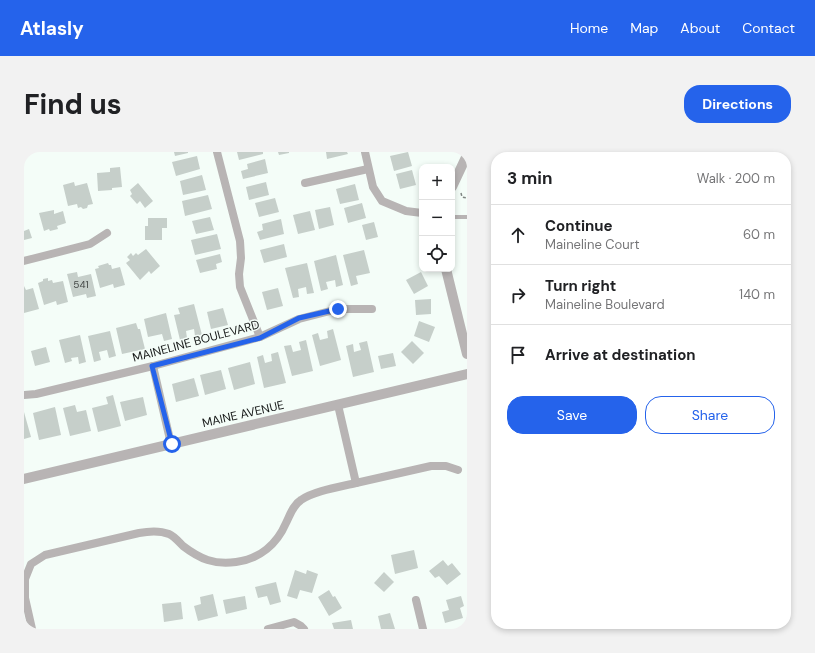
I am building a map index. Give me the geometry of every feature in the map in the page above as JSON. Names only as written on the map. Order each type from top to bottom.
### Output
[{"type":"street","points":[[217,152],[240,241],[240,287],[260,338]]},
{"type":"street","points":[[365,152],[373,187],[382,201],[406,211],[419,213]]},
{"type":"street","points":[[455,181],[467,155]]},
{"type":"street","points":[[305,183],[368,169]]},
{"type":"street","points":[[24,261],[90,244],[107,233]]},
{"type":"street","points":[[447,272],[467,354]]},
{"type":"street","name":"MAINELINE BOULEVARD","points":[[24,394],[36,394],[260,338],[299,318],[338,309],[372,309]]},
{"type":"street","points":[[152,366],[172,444]]},
{"type":"street","name":"MAINE AVENUE","points":[[24,479],[467,374]]},
{"type":"street","points":[[338,405],[356,483]]},
{"type":"street","points":[[32,629],[25,598],[25,579],[31,564],[45,555],[153,530],[170,534],[198,557],[216,563],[237,562],[258,556],[272,545],[283,531],[292,511],[299,501],[311,494],[431,466],[446,466],[458,470]]},
{"type":"street","points":[[416,600],[423,629]]},
{"type":"street","points":[[268,629],[294,622],[304,629]]},
{"type":"lane","points":[[455,217],[467,217]]},
{"type":"path","points":[[461,193],[462,197],[467,198]]},
{"type":"building","points":[[174,152],[188,152],[188,153],[175,156]]},
{"type":"building","points":[[237,152],[263,152],[263,154],[239,160]]},
{"type":"building","points":[[278,152],[289,152],[289,153],[279,155]]},
{"type":"building","points":[[326,152],[347,152],[348,154],[327,159]]},
{"type":"building","points":[[408,152],[412,166],[394,171],[390,156]]},
{"type":"building","points":[[197,156],[200,169],[176,176],[172,162]]},
{"type":"building","points":[[265,159],[268,173],[243,179],[241,171],[248,169],[247,164]]},
{"type":"building","points":[[120,167],[122,187],[112,188],[112,190],[98,191],[97,173],[110,172],[110,168]]},
{"type":"building","points":[[412,170],[416,185],[400,189],[396,174]]},
{"type":"building","points":[[202,175],[206,190],[183,195],[180,181]]},
{"type":"building","points":[[74,182],[75,186],[87,183],[93,204],[88,205],[87,208],[78,208],[77,204],[68,206],[63,185]]},
{"type":"building","points":[[266,182],[269,195],[249,200],[246,187]]},
{"type":"building","points":[[138,183],[153,201],[145,208],[140,201],[137,204],[130,196],[132,194],[130,190]]},
{"type":"building","points":[[355,184],[359,200],[340,204],[336,189]]},
{"type":"building","points":[[208,195],[212,209],[185,216],[182,201]]},
{"type":"building","points":[[275,198],[279,212],[259,217],[255,203]]},
{"type":"building","points":[[362,203],[366,218],[348,223],[344,208]]},
{"type":"building","points":[[330,207],[334,225],[319,229],[315,210]]},
{"type":"building","points":[[54,210],[54,214],[63,211],[66,223],[57,226],[58,229],[50,231],[49,229],[44,231],[39,213]]},
{"type":"building","points":[[310,211],[315,230],[298,234],[293,215]]},
{"type":"building","points":[[210,217],[214,230],[196,234],[192,221]]},
{"type":"building","points":[[148,218],[167,218],[167,228],[162,228],[162,240],[145,240],[145,226],[148,226]]},
{"type":"building","points":[[281,219],[284,234],[260,240],[257,232],[263,230],[262,224]]},
{"type":"building","points":[[374,222],[378,237],[366,240],[362,225]]},
{"type":"building","points":[[29,229],[32,238],[24,240],[24,231]]},
{"type":"building","points":[[217,234],[221,249],[195,255],[191,240]]},
{"type":"building","points":[[284,244],[287,257],[264,263],[260,250]]},
{"type":"building","points":[[146,249],[160,266],[151,274],[149,271],[140,280],[126,263],[130,260],[127,257],[131,253],[133,256],[136,253],[138,255]]},
{"type":"building","points":[[364,250],[370,273],[356,276],[358,284],[351,286],[343,255]]},
{"type":"building","points":[[220,254],[222,262],[216,264],[217,269],[200,273],[196,260]]},
{"type":"building","points":[[336,255],[343,285],[336,287],[335,280],[326,282],[328,289],[321,291],[314,261]]},
{"type":"building","points":[[108,263],[111,265],[112,269],[120,267],[125,285],[114,288],[113,284],[100,288],[95,269],[99,268],[98,266]]},
{"type":"building","points":[[307,263],[314,293],[307,294],[306,287],[298,289],[299,297],[293,298],[285,268]]},
{"type":"building","points":[[77,272],[78,277],[91,274],[96,296],[87,298],[86,294],[73,297],[67,274]]},
{"type":"building","points":[[421,272],[428,286],[414,294],[406,280]]},
{"type":"building","points":[[48,278],[48,281],[52,280],[53,283],[63,281],[68,302],[57,305],[56,301],[44,305],[38,283],[43,281],[43,279]]},
{"type":"building","points":[[24,286],[26,290],[33,288],[39,309],[24,313]]},
{"type":"building","points":[[278,288],[283,306],[267,310],[262,292]]},
{"type":"building","points":[[431,299],[431,314],[416,315],[415,300]]},
{"type":"building","points":[[194,304],[202,335],[195,336],[194,329],[186,331],[187,338],[180,340],[174,315],[180,314],[178,308]]},
{"type":"building","points":[[223,308],[228,325],[211,329],[207,312]]},
{"type":"building","points":[[166,313],[172,339],[164,341],[162,334],[148,337],[144,319]]},
{"type":"building","points":[[419,321],[435,327],[429,342],[414,336]]},
{"type":"building","points":[[136,323],[138,329],[140,329],[145,349],[122,354],[116,328]]},
{"type":"building","points":[[333,329],[341,360],[320,366],[312,335],[318,333],[320,340],[328,338],[327,331]]},
{"type":"building","points":[[110,331],[116,356],[109,358],[107,350],[99,352],[101,360],[94,362],[88,336]]},
{"type":"building","points":[[80,335],[86,362],[79,364],[78,357],[71,358],[72,361],[65,363],[59,340]]},
{"type":"building","points":[[306,340],[313,371],[292,376],[284,346],[291,345],[293,352],[301,350],[299,342]]},
{"type":"building","points":[[367,341],[374,372],[353,377],[346,346],[353,344],[354,352],[361,350],[359,343]]},
{"type":"building","points":[[412,341],[424,353],[413,364],[401,352]]},
{"type":"building","points":[[46,347],[50,362],[35,366],[31,351]]},
{"type":"building","points":[[278,352],[286,383],[264,388],[257,357],[263,355],[265,363],[272,361],[271,354]]},
{"type":"building","points":[[393,353],[396,366],[381,369],[378,356]]},
{"type":"building","points":[[250,362],[255,384],[234,390],[228,368]]},
{"type":"building","points":[[221,370],[226,389],[205,395],[200,375]]},
{"type":"building","points":[[194,378],[199,396],[176,402],[172,384]]},
{"type":"building","points":[[113,395],[121,426],[98,432],[92,408],[108,404],[106,397]]},
{"type":"building","points":[[143,397],[147,415],[125,421],[120,402]]},
{"type":"building","points":[[75,405],[77,412],[86,410],[91,431],[70,436],[63,408]]},
{"type":"building","points":[[55,407],[61,435],[39,440],[33,413]]},
{"type":"building","points":[[24,412],[31,437],[24,439]]},
{"type":"building","points":[[414,550],[418,568],[395,574],[391,555]]},
{"type":"building","points":[[443,560],[448,566],[452,563],[461,574],[447,585],[439,576],[435,578],[429,571]]},
{"type":"building","points":[[295,570],[306,574],[307,570],[318,574],[312,593],[300,590],[297,599],[287,596]]},
{"type":"building","points":[[384,572],[394,582],[384,592],[374,583]]},
{"type":"building","points":[[276,582],[281,602],[270,605],[267,596],[258,598],[255,587]]},
{"type":"building","points":[[329,590],[333,597],[335,596],[342,608],[329,616],[318,597]]},
{"type":"building","points":[[213,594],[218,616],[198,621],[194,606],[201,604],[200,597]]},
{"type":"building","points":[[245,596],[247,609],[226,614],[223,600]]},
{"type":"building","points":[[461,596],[464,606],[460,608],[463,618],[445,623],[442,612],[449,610],[446,600]]},
{"type":"building","points":[[181,602],[183,619],[164,622],[162,604]]},
{"type":"building","points":[[390,613],[395,629],[381,629],[378,616]]},
{"type":"building","points":[[351,620],[353,629],[334,629],[332,623]]},
{"type":"building","points":[[467,626],[467,629],[456,629]]},
{"type":"route","points":[[172,444],[152,366],[260,338],[299,318],[338,309]]}]
